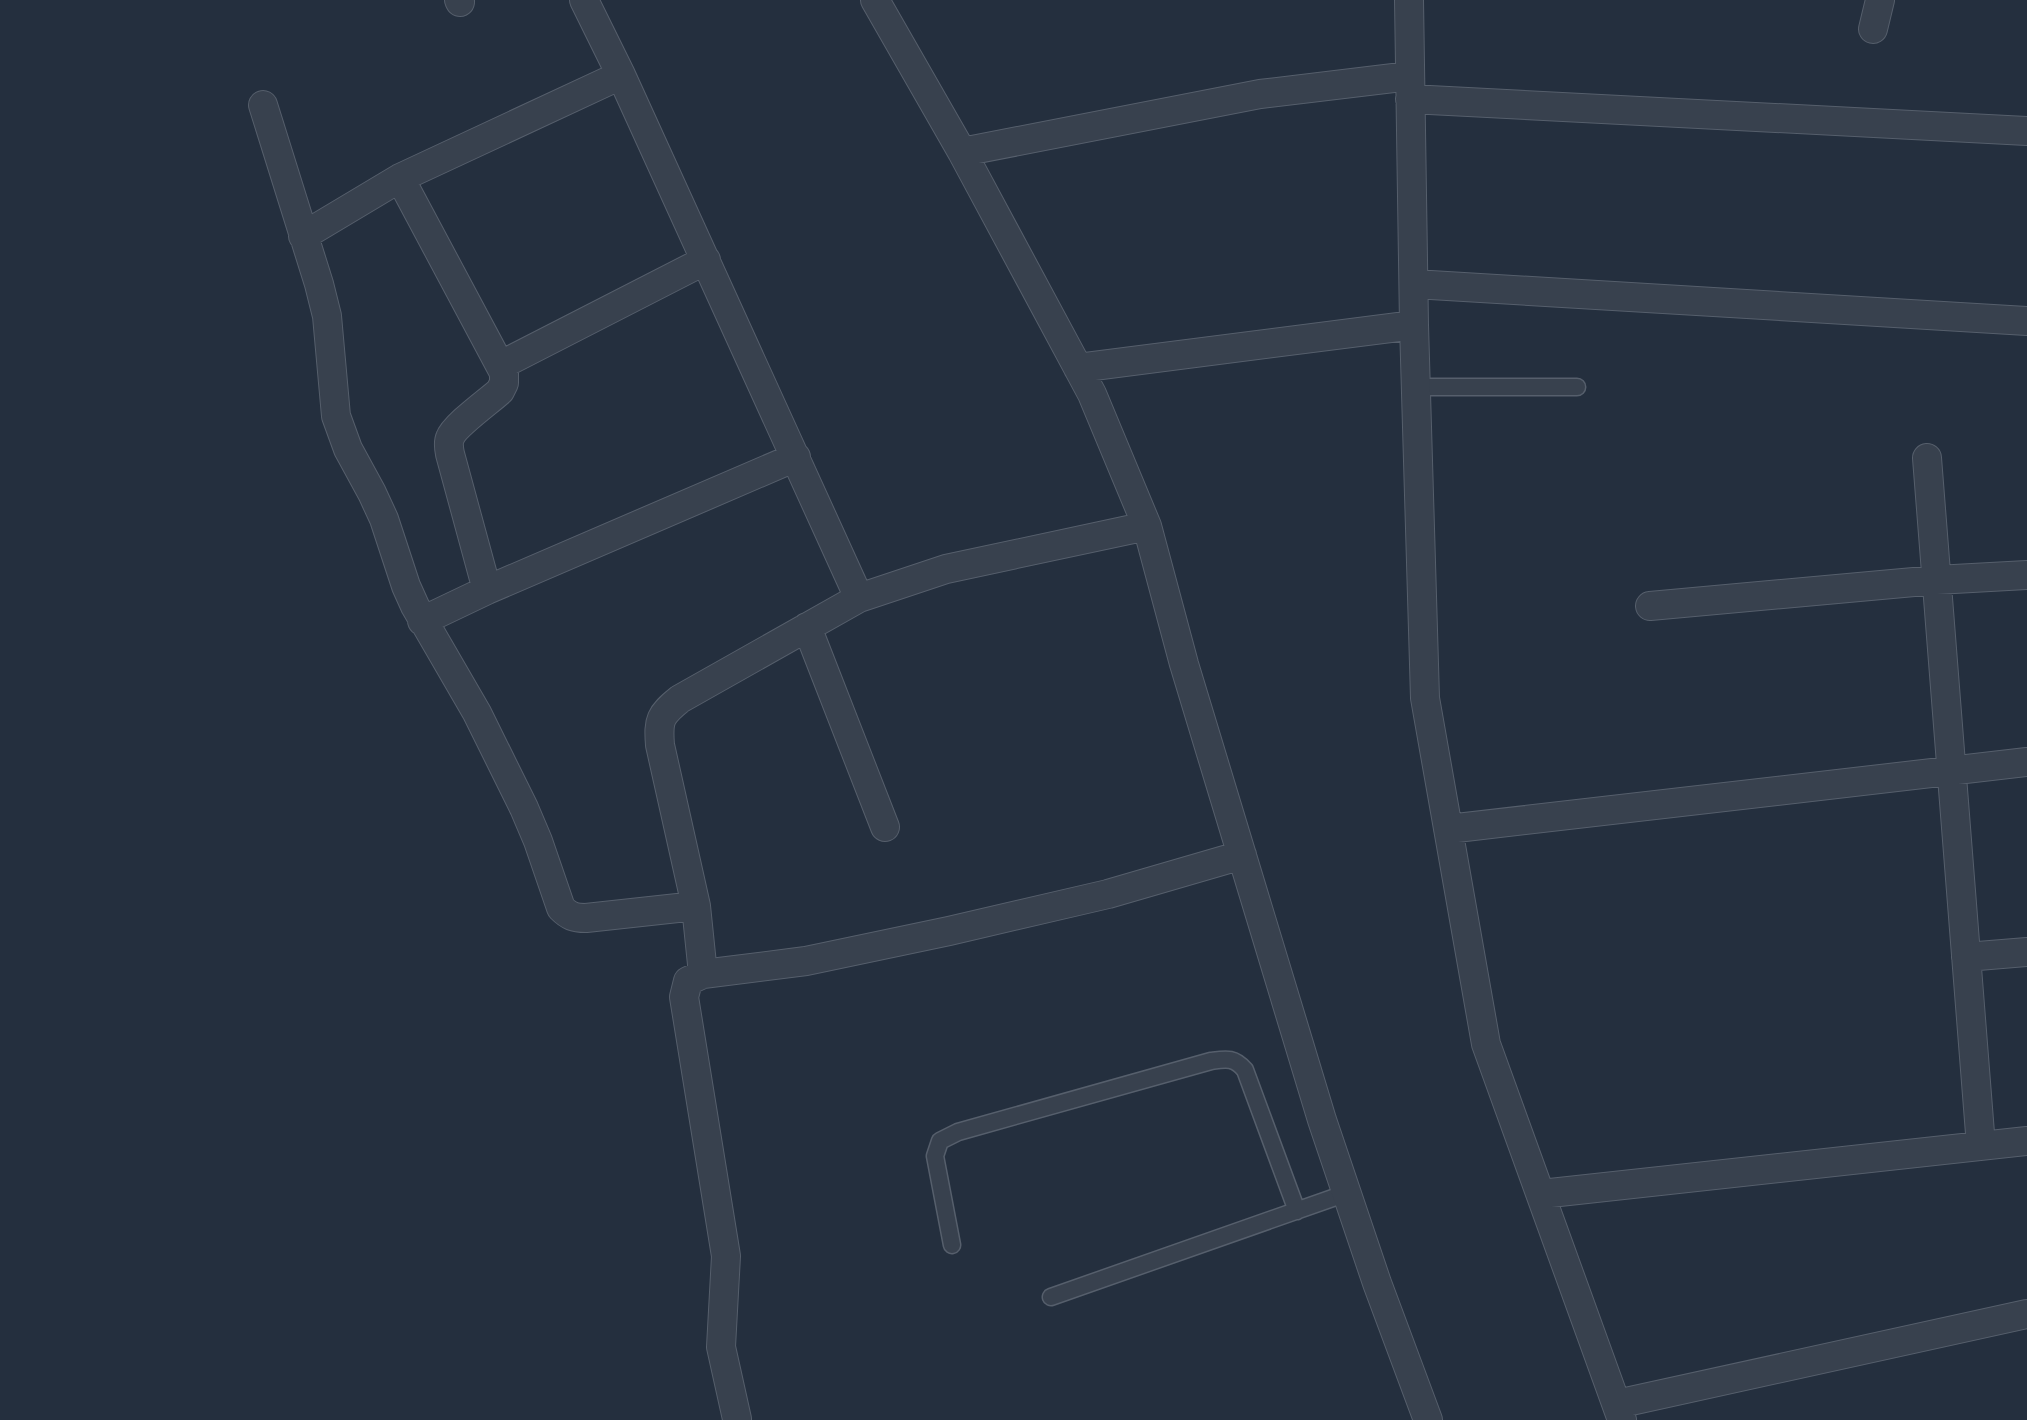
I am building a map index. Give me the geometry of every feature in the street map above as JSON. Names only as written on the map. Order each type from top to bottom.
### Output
[{"type":"street","points":[[584,0],[622,76],[859,598]]},
{"type":"street","points":[[875,0],[962,152],[1092,394],[1147,526],[1184,664],[1322,1120],[1377,1283],[1428,1420]]},
{"type":"street","points":[[1409,0],[1414,325],[1426,698],[1486,1044],[1619,1412],[2027,1314]]},
{"type":"street","points":[[1874,29],[1880,0]]},
{"type":"street","points":[[303,236],[400,178],[622,76]]},
{"type":"street","points":[[962,152],[1260,94],[1410,88],[2027,131]]},
{"type":"street","points":[[263,105],[319,284],[327,316],[336,416],[340,432],[380,510],[406,586],[422,621],[477,713],[524,808],[538,841],[561,908],[568,915],[575,918],[586,918],[696,906]]},
{"type":"street","points":[[400,178],[504,373],[504,383],[500,391],[456,429],[450,437],[449,443],[450,454],[487,590]]},
{"type":"street","points":[[501,365],[706,260]]},
{"type":"street","points":[[1414,284],[2027,321]]},
{"type":"street","points":[[1078,368],[1414,325]]},
{"type":"street","points":[[422,621],[487,590],[796,457]]},
{"type":"street","points":[[1927,458],[1981,1146]]},
{"type":"street","points":[[703,974],[696,906],[660,745],[660,718],[667,710],[680,699],[859,598],[946,569],[1147,526]]},
{"type":"street","points":[[1650,606],[1936,580],[2027,575]]},
{"type":"street","points":[[807,627],[886,827]]},
{"type":"street","points":[[1448,829],[2027,762]]},
{"type":"street","points":[[738,1419],[721,1347],[720,1333],[726,1277],[726,1256],[684,997],[688,981],[703,974],[806,961],[949,931],[1108,894],[1242,856]]},
{"type":"street","points":[[1966,957],[2027,952]]},
{"type":"street","points":[[1541,1194],[2027,1141]]},
{"type":"lane","points":[[1416,387],[1577,387]]},
{"type":"lane","points":[[952,1244],[935,1156],[940,1141],[958,1132],[1211,1061],[1228,1058],[1238,1062],[1245,1070],[1297,1211]]},
{"type":"lane","points":[[1051,1297],[1347,1193]]}]
